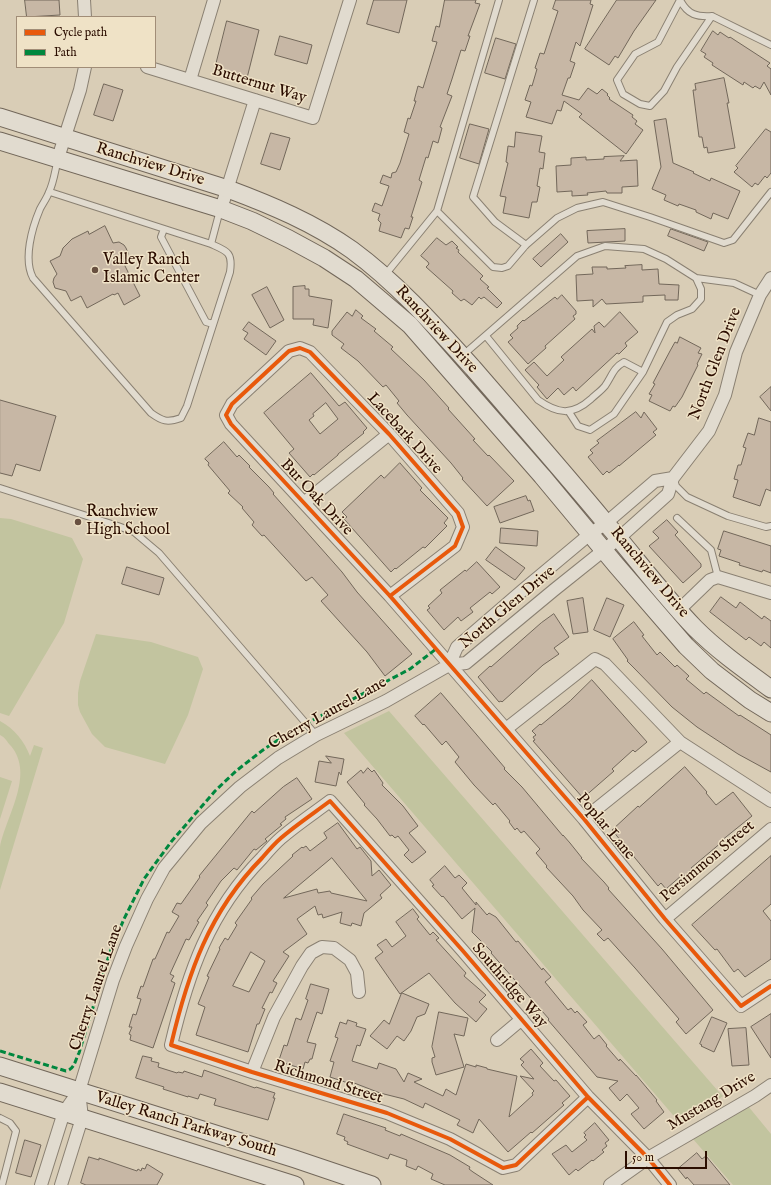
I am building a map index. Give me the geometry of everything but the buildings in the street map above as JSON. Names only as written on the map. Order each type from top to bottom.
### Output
[{"type":"street","points":[[84,0],[85,16]]},
{"type":"street","points":[[190,80],[214,0]]},
{"type":"street","name":"Butternut Way","points":[[150,68],[313,118],[350,0]]},
{"type":"street","points":[[58,158],[80,90],[84,68]]},
{"type":"street","points":[[221,209],[255,100]]},
{"type":"street","name":"Ranchview Drive","points":[[0,117],[228,189],[259,201],[321,231],[351,250],[384,276],[426,315],[538,442],[695,628],[736,664],[771,689]]},
{"type":"street","name":"Ranchview Drive","points":[[0,141],[221,209],[252,221],[324,258],[356,279],[404,320],[542,476],[686,646],[712,671],[750,700],[771,713]]},
{"type":"street","name":"North Glen Drive","points":[[673,478],[655,481],[523,590],[457,647],[450,665],[466,663],[619,538],[668,494],[673,478],[709,431],[725,395],[736,352],[760,294],[771,278]]},
{"type":"street","name":"Bur Oak Drive","points":[[300,348],[289,351],[232,404],[226,415],[231,424],[390,596],[450,665]]},
{"type":"street","name":"Lacebark Drive","points":[[300,348],[310,352],[389,434],[458,512],[463,527],[455,546],[390,596]]},
{"type":"street","points":[[304,503],[389,434]]},
{"type":"street","points":[[679,610],[710,580],[718,577],[771,593]]},
{"type":"street","points":[[506,729],[594,659],[605,664],[680,742],[771,801]]},
{"type":"street","name":"Cherry Laurel Lane","points":[[64,1112],[79,1091],[113,980],[123,953],[147,899],[164,868],[202,823],[240,787],[278,758],[316,735],[386,701],[450,665]]},
{"type":"street","name":"Poplar Lane","points":[[450,665],[584,819],[665,919],[741,1006],[771,986]]},
{"type":"street","points":[[584,819],[680,742]]},
{"type":"street","name":"Southridge Way","points":[[171,1045],[190,976],[204,942],[222,907],[245,875],[280,838],[330,801],[463,951],[588,1097],[648,1158],[670,1185]]},
{"type":"street","name":"Persimmon Street","points":[[665,919],[771,829]]},
{"type":"street","points":[[252,1072],[274,1017],[302,966],[311,953],[322,947],[334,948],[350,960],[357,973],[359,992]]},
{"type":"street","points":[[497,1040],[522,1019]]},
{"type":"street","name":"Richmond Street","points":[[171,1045],[252,1072],[387,1113],[450,1139],[503,1168],[516,1166],[588,1097]]},
{"type":"street","name":"Valley Ranch Parkway South","points":[[0,1066],[295,1159],[372,1185]]},
{"type":"street","name":"Mustang Drive","points":[[610,1185],[648,1158],[755,1096],[771,1085]]},
{"type":"street","points":[[61,1185],[82,1118],[79,1091]]},
{"type":"street","name":"Valley Ranch Parkway South","points":[[0,1092],[295,1185]]},
{"type":"street","points":[[41,1185],[64,1112]]},
{"type":"street","points":[[49,1160],[67,1165]]},
{"type":"lane","points":[[384,276],[438,211],[499,0]]},
{"type":"lane","points":[[526,245],[495,222],[474,198],[534,0]]},
{"type":"lane","points":[[680,0],[658,42],[635,54],[617,80],[623,94],[640,104],[650,106],[664,92],[677,68],[712,16]]},
{"type":"lane","points":[[680,0],[684,8],[698,16],[712,16],[771,45]]},
{"type":"lane","points":[[50,192],[211,244],[224,250],[229,255],[232,262],[230,272],[187,406],[181,418],[172,421],[160,420],[151,413],[33,278],[30,272],[30,239],[40,210],[50,192],[58,158]]},
{"type":"lane","points":[[438,211],[493,267],[502,268],[508,266],[526,245],[557,218],[577,208],[603,202],[724,242],[733,240],[771,192]]},
{"type":"lane","points":[[211,244],[221,209]]},
{"type":"lane","points":[[164,229],[161,237],[206,322],[213,324]]},
{"type":"lane","points":[[462,356],[577,256],[605,246],[644,250],[666,259],[696,278],[734,283],[760,294]]},
{"type":"lane","points":[[569,412],[578,426],[590,430],[614,414],[643,372],[666,322],[677,315],[692,309],[701,299],[702,289],[696,278]]},
{"type":"lane","points":[[486,336],[538,400],[547,406],[569,412],[584,405],[604,387],[617,366],[624,362],[643,372]]},
{"type":"lane","points":[[673,478],[676,486],[687,497],[728,516],[766,527],[771,526]]},
{"type":"lane","points":[[0,488],[134,532],[159,553],[316,735]]},
{"type":"lane","points":[[677,518],[711,550],[718,577]]},
{"type":"lane","points":[[0,1118],[10,1123],[16,1131],[2,1185]]},
{"type":"green space","points":[[0,518],[11,519],[72,538],[83,559],[64,623],[9,716],[0,713]]},
{"type":"green space","points":[[96,634],[151,642],[198,657],[203,669],[188,715],[165,764],[105,747],[92,734],[80,712],[78,705],[78,693],[80,681]]},
{"type":"green space","points":[[389,711],[723,1096],[683,1123],[673,1115],[344,733]]},
{"type":"green space","points":[[0,721],[18,736],[25,745],[30,756],[34,745],[43,748],[0,890],[0,847],[17,796],[20,783],[20,770],[18,757],[5,738],[0,735]]},
{"type":"green space","points":[[0,777],[12,781],[0,819]]},
{"type":"green space","points":[[748,1106],[771,1134],[771,1185],[733,1185],[693,1139]]},
{"type":"marked path","points":[[0,1051],[66,1071],[69,1070],[74,1064],[79,1053],[110,952],[124,919],[144,879],[171,842],[215,791],[236,771],[263,750],[290,732],[410,669],[436,649]]},
{"type":"cycle path","points":[[390,596],[455,546],[463,527],[458,513],[389,434],[310,352],[300,348],[289,351],[232,404],[226,415],[231,424],[390,596],[584,819],[665,919],[741,1006],[771,986]]},
{"type":"cycle path","points":[[588,1097],[516,1165],[503,1168],[450,1139],[387,1113],[252,1072],[171,1045],[193,968],[214,922],[228,900],[244,879],[276,843],[293,828],[330,801],[463,951],[588,1097],[648,1158],[670,1185]]},
{"type":"place","name":"Valley Ranch Islamic Center","points":[[95,270]]},
{"type":"place","name":"Ranchview High School","points":[[78,522]]}]
